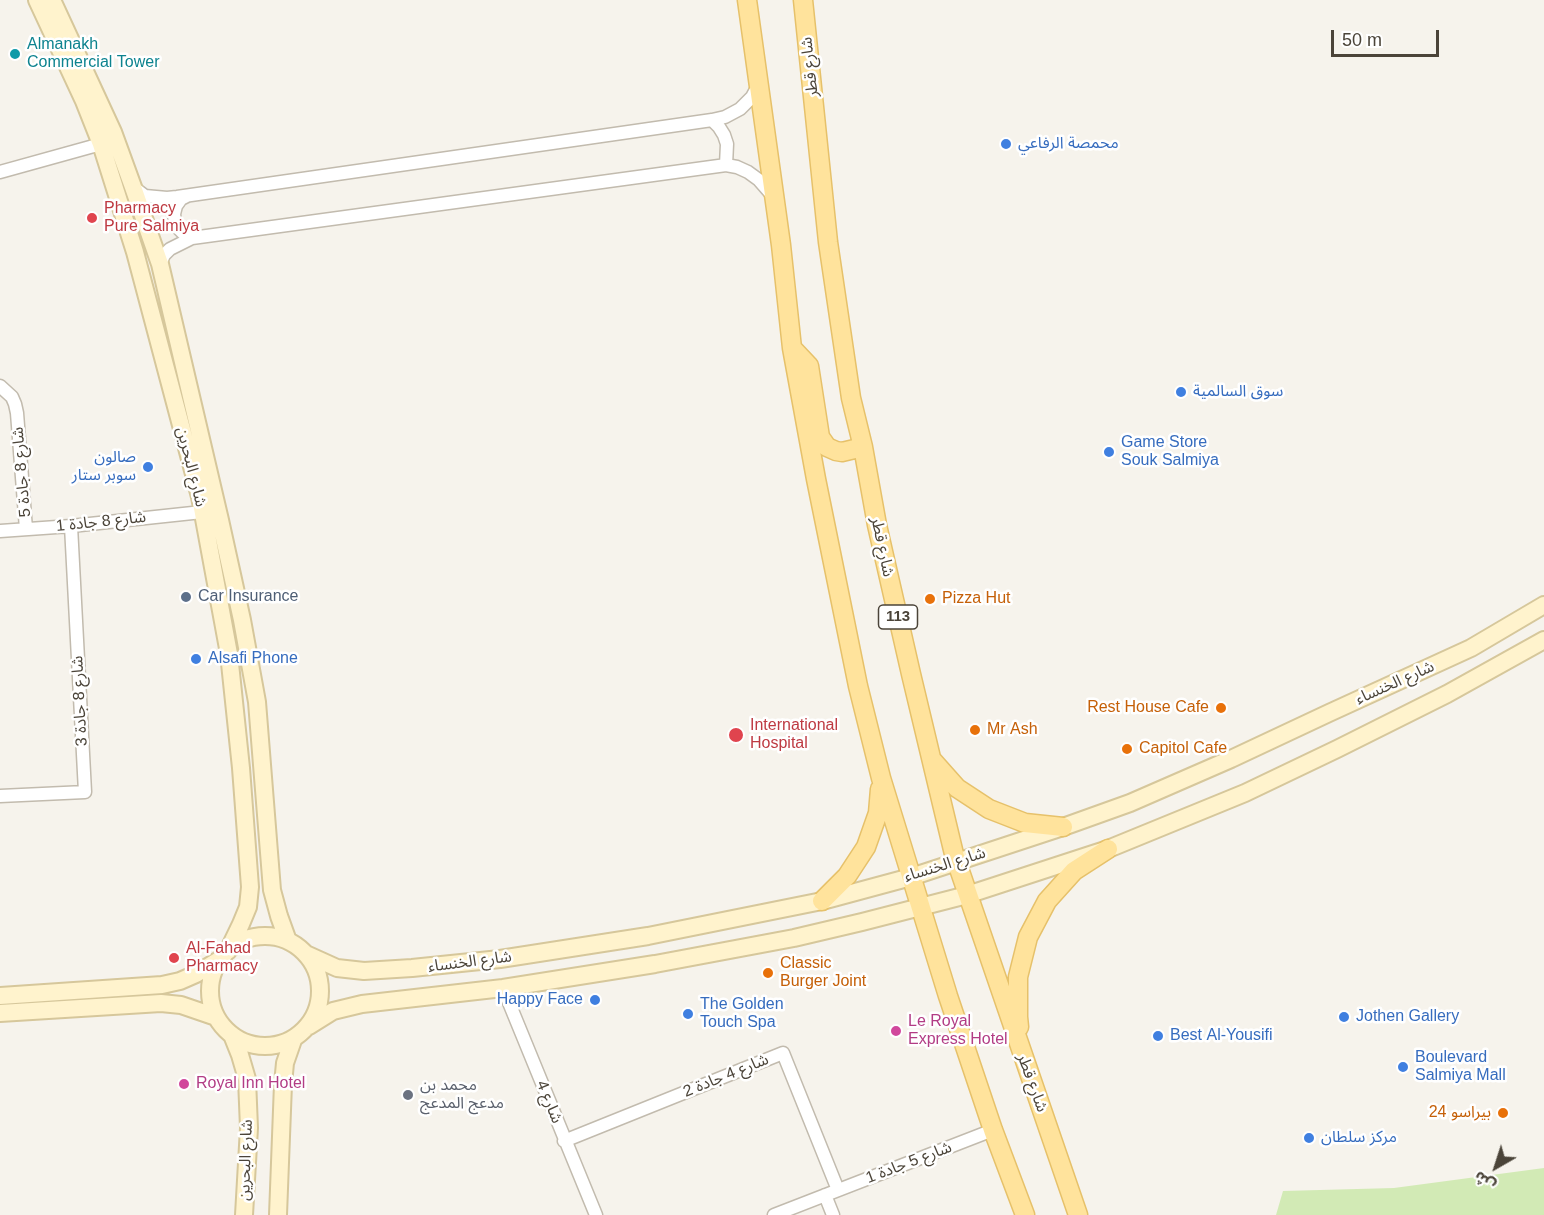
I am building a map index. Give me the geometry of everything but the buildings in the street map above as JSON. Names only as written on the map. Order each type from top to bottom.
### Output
[{"type":"main road","points":[[747,0],[775,199],[792,348],[858,686],[881,778],[948,996],[1016,1194],[1027,1215]]},
{"type":"main road","name":"شارع قطر","points":[[803,0],[832,274],[851,398],[863,447],[877,525],[957,863],[1076,1214]]},
{"type":"main road","points":[[792,348],[808,366],[820,437],[827,447],[842,452],[863,447]]},
{"type":"main road","points":[[931,759],[957,788],[989,809],[1025,823],[1063,827]]},
{"type":"main road","points":[[822,901],[847,876],[866,847],[878,813],[881,778]]},
{"type":"main road","points":[[1024,1061],[1018,1017],[1018,976],[1028,937],[1047,901],[1074,871],[1108,849]]},
{"type":"street","name":"شارع البحرين","points":[[37,0],[84,101],[100,144],[141,273],[202,512],[229,654],[250,888],[248,907],[224,955]]},
{"type":"street","name":"شارع البحرين","points":[[52,0],[112,132],[134,187],[160,264],[242,620],[257,702],[272,890],[288,941]]},
{"type":"street","points":[[134,187],[145,196],[177,197],[712,120],[725,117],[740,109],[752,97],[759,82]]},
{"type":"street","points":[[712,120],[719,127],[727,144],[726,165]]},
{"type":"street","points":[[0,172],[100,144]]},
{"type":"street","points":[[160,264],[170,249],[192,238],[726,165],[748,172],[768,189],[775,199]]},
{"type":"street","points":[[188,195],[176,206],[174,214],[179,229],[192,238]]},
{"type":"street","name":"شارع 8 جادة 5","points":[[0,386],[12,397],[17,413],[26,529]]},
{"type":"street","name":"شارع 8 جادة 1","points":[[0,531],[202,512]]},
{"type":"street","name":"شارع 8 جادة 3","points":[[0,796],[85,792],[71,526]]},
{"type":"street","name":"شارع الخنساء","points":[[306,954],[337,968],[364,971],[500,959],[648,936],[822,901],[911,876],[957,863],[1130,803],[1471,648],[1544,605]]},
{"type":"street","name":"شارع الخنساء","points":[[309,1026],[333,1011],[362,1004],[503,988],[655,964],[794,938],[968,895],[1108,849],[1245,793],[1447,694],[1544,640]]},
{"type":"street","points":[[0,996],[162,985],[180,981],[195,974],[241,942],[257,937],[273,937],[288,941],[298,947],[315,967],[320,982],[321,997],[317,1013],[309,1026],[292,1040],[277,1046],[261,1047],[246,1043],[231,1035],[216,1017],[211,1002],[210,987],[213,973],[224,955]]},
{"type":"street","name":"شارع 4","points":[[503,988],[596,1215]]},
{"type":"street","points":[[0,1013],[161,1003],[181,1005],[216,1017]]},
{"type":"street","name":"شارع البحرين","points":[[231,1035],[247,1079],[249,1128],[244,1215]]},
{"type":"street","name":"شارع البحرين","points":[[278,1215],[283,1084],[285,1063],[292,1040]]},
{"type":"street","name":"شارع 4 جادة 2","points":[[564,1141],[783,1053],[838,1191]]},
{"type":"street","name":"شارع 5 جادة 1","points":[[774,1215],[993,1130]]},
{"type":"street","points":[[825,1195],[833,1215]]},
{"type":"green space","points":[[1544,1168],[1544,1215],[1276,1215],[1283,1191],[1394,1188]]},
{"type":"place","name":"Almanakh Commercial Tower","points":[[15,54]]},
{"type":"place","name":"محمصة الرفاعي","points":[[1006,144]]},
{"type":"place","name":"Pharmacy Pure Salmiya","points":[[92,218]]},
{"type":"place","name":"سوق السالمية","points":[[1181,392]]},
{"type":"place","name":"Game Store Souk Salmiya","points":[[1109,452]]},
{"type":"place","name":"صالون سوبر ستار","points":[[148,467]]},
{"type":"place","name":"Car Insurance","points":[[186,597]]},
{"type":"place","name":"Pizza Hut","points":[[930,599]]},
{"type":"place","name":"Alsafi Phone","points":[[196,659]]},
{"type":"place","name":"Rest House Cafe","points":[[1221,708]]},
{"type":"place","name":"Mr Ash","points":[[975,730]]},
{"type":"place","name":"International Hospital","points":[[736,735]]},
{"type":"place","name":"Capitol Cafe","points":[[1127,749]]},
{"type":"place","name":"Al-Fahad Pharmacy","points":[[174,958]]},
{"type":"place","name":"Classic Burger Joint","points":[[768,973]]},
{"type":"place","name":"Happy Face","points":[[595,1000]]},
{"type":"place","name":"The Golden Touch Spa","points":[[688,1014]]},
{"type":"place","name":"Jothen Gallery","points":[[1344,1017]]},
{"type":"place","name":"Le Royal Express Hotel","points":[[896,1031]]},
{"type":"place","name":"Best Al-Yousifi","points":[[1158,1036]]},
{"type":"place","name":"Boulevard Salmiya Mall","points":[[1403,1067]]},
{"type":"place","name":"Royal Inn Hotel","points":[[184,1084]]},
{"type":"place","name":"محمد بن مدعج المدعج","points":[[408,1095]]},
{"type":"place","name":"24 بيراسو","points":[[1503,1113]]},
{"type":"place","name":"مركز سلطان","points":[[1309,1138]]}]
